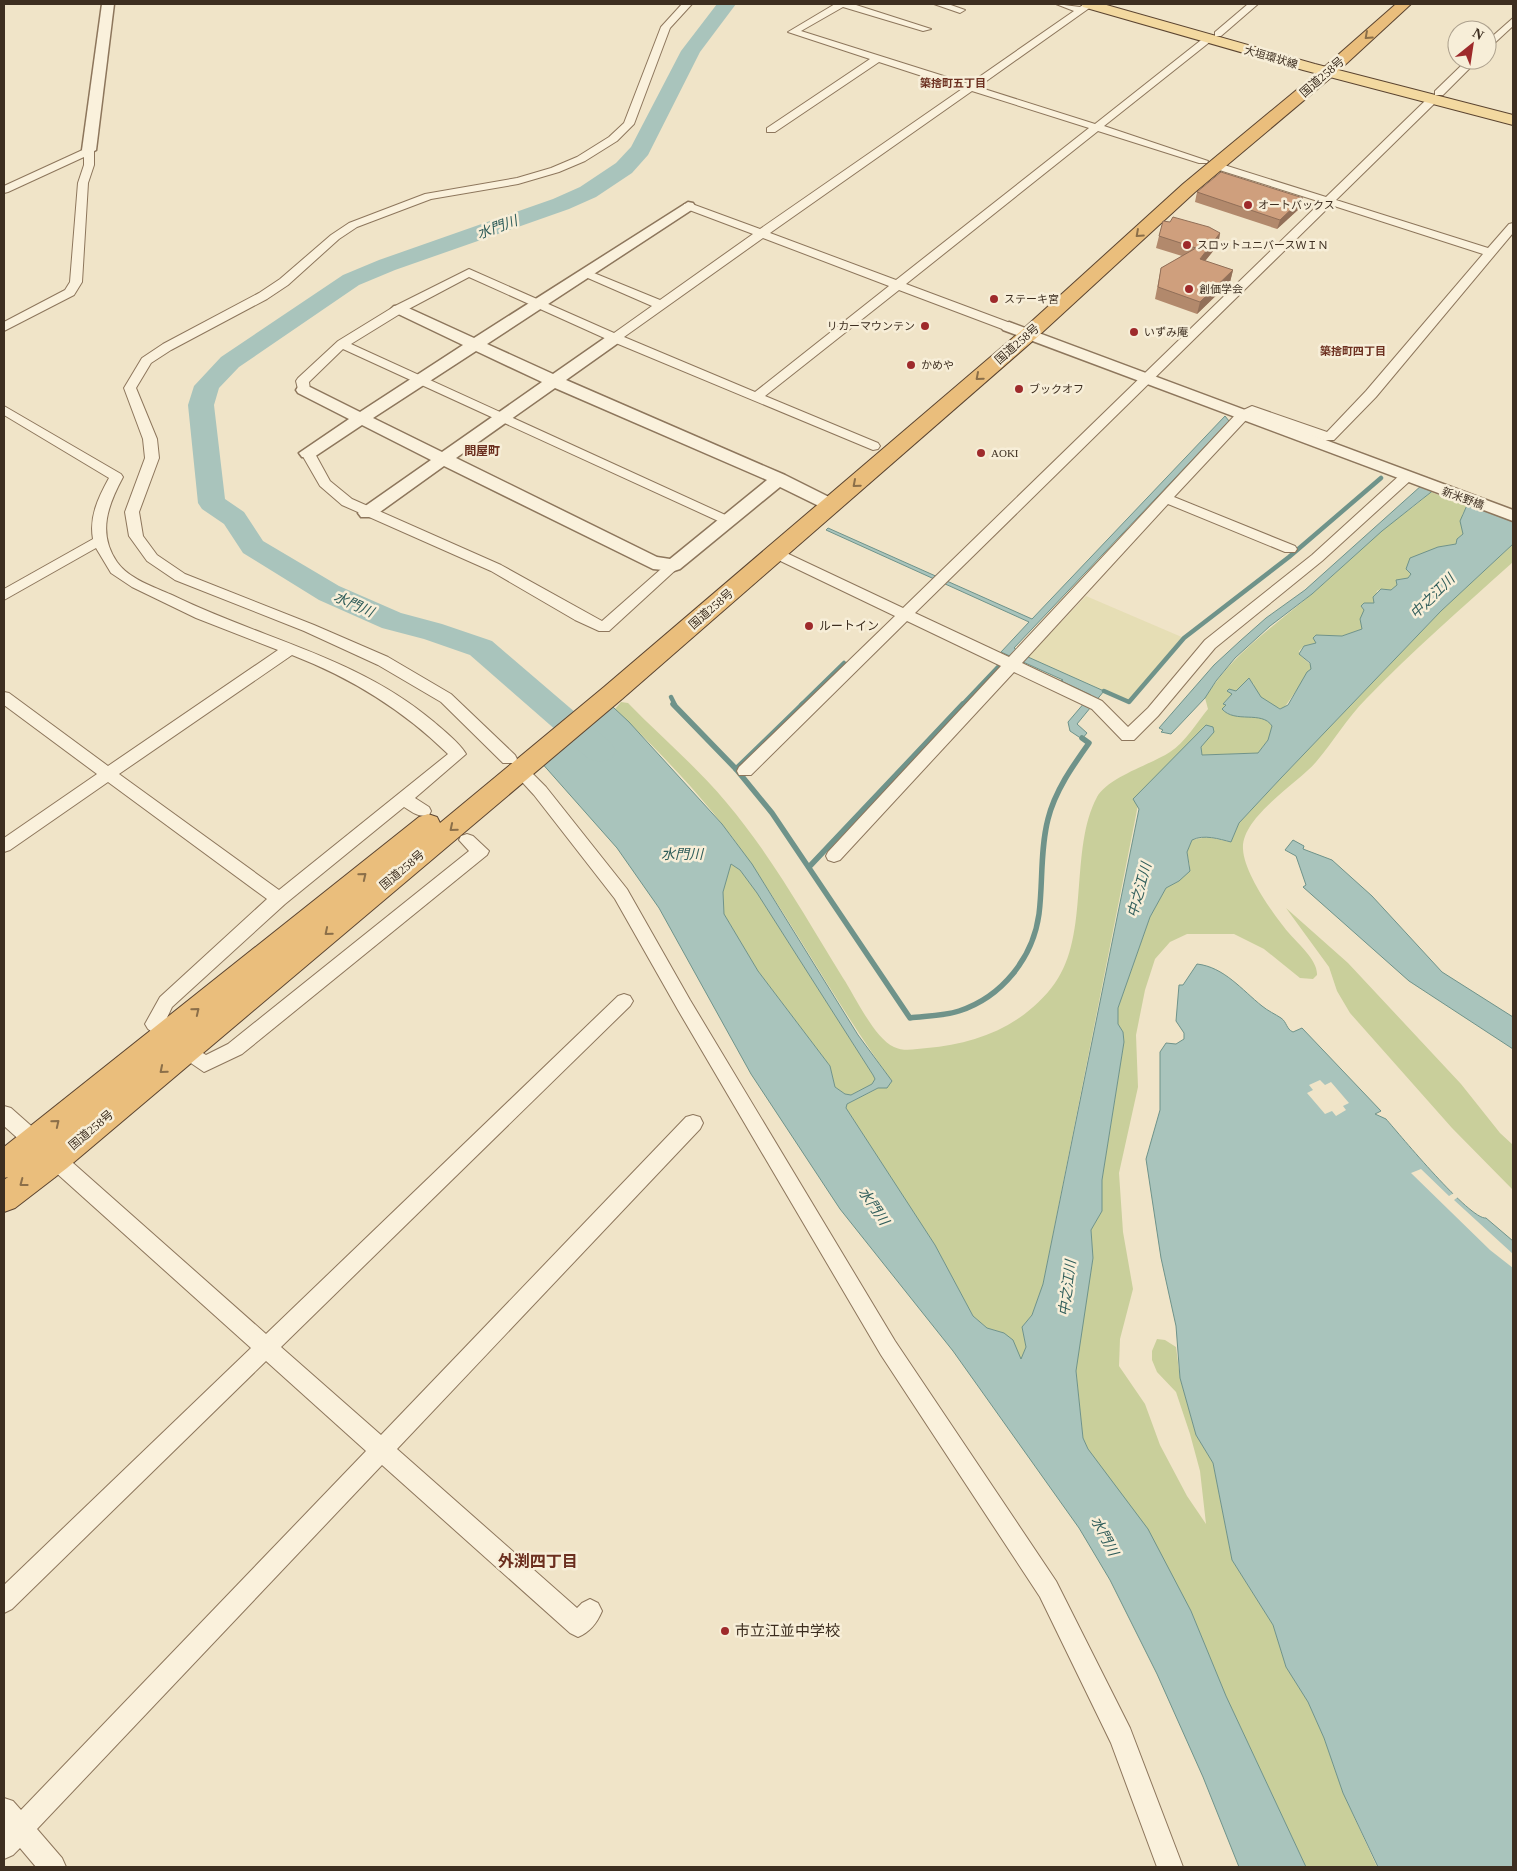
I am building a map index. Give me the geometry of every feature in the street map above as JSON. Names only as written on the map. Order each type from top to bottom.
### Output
[{"type":"highway","name":"国道258号","points":[[1323,67],[1385,4]]},
{"type":"highway","name":"国道258号","points":[[606,689],[775,553],[873,446],[1009,327],[1210,164],[1323,67],[1404,4]]},
{"type":"highway","name":"国道258号","points":[[4,1165],[35,1140],[176,1042],[520,761],[823,501],[1028,335],[1210,164]]},
{"type":"highway","name":"国道258号","points":[[4,1198],[56,1159],[176,1042]]},
{"type":"main road","name":"大垣環状線","points":[[1109,4],[1323,67],[1436,96],[1513,113]]},
{"type":"main road","name":"大垣環状線","points":[[1086,6],[1213,36]]},
{"type":"main road","name":"大垣環状線","points":[[1436,96],[1513,120]]},
{"type":"street","points":[[4,327],[70,292],[76,282],[83,184],[89,165],[89,150],[108,4]]},
{"type":"street","points":[[687,4],[666,27],[629,124],[613,139],[581,159],[555,170],[518,181],[429,196],[352,225],[335,236],[284,282],[264,296],[166,347],[146,361],[130,388],[150,439],[152,458],[132,512],[136,536],[152,558],[180,577],[309,628],[383,661],[446,698],[520,761],[540,791],[621,894],[684,1005],[888,1348],[1048,1588],[1121,1737],[1170,1867]]},
{"type":"street","points":[[926,29],[842,4],[793,32],[1490,252]]},
{"type":"street","points":[[939,4],[960,10]]},
{"type":"street","points":[[1061,4],[1086,6]]},
{"type":"street","points":[[756,397],[1252,4]]},
{"type":"street","points":[[367,513],[1086,6]]},
{"type":"street","points":[[1497,36],[1513,21]]},
{"type":"street","points":[[771,130],[877,59]]},
{"type":"street","points":[[745,771],[906,616],[1145,379],[1463,70]]},
{"type":"street","points":[[4,190],[89,150]]},
{"type":"street","points":[[779,479],[674,565],[604,628],[580,617],[496,568],[412,530],[367,513],[347,502],[325,483],[308,453],[688,206],[1009,327]]},
{"type":"street","points":[[834,856],[1242,416],[1252,410],[1329,437],[1371,394],[1513,226]]},
{"type":"street","points":[[674,565],[653,563],[360,419],[304,390],[302,381],[342,344],[399,309],[469,273],[615,338],[873,446]]},
{"type":"street","points":[[585,273],[662,305]]},
{"type":"street","points":[[399,309],[554,381],[779,479],[823,501]]},
{"type":"street","name":"新米野橋","points":[[1009,327],[1242,416],[1513,516]]},
{"type":"street","points":[[342,344],[422,379],[727,521]]},
{"type":"street","points":[[4,410],[116,477],[101,506],[97,527],[100,542],[114,566],[137,584],[170,601],[348,673],[392,696],[424,721],[458,754],[279,899],[166,1002],[154,1024],[204,1064],[235,1050],[481,851],[467,840]]},
{"type":"street","points":[[775,553],[906,616],[1016,659],[1097,705],[1128,736],[1153,712],[1210,644],[1317,558],[1409,478]]},
{"type":"street","points":[[1164,498],[1290,549]]},
{"type":"street","points":[[4,595],[92,544],[100,542]]},
{"type":"street","points":[[4,846],[288,650]]},
{"type":"street","points":[[4,697],[279,899]]},
{"type":"street","points":[[403,798],[422,811]]},
{"type":"street","points":[[4,1601],[624,1001]]},
{"type":"street","points":[[4,1114],[578,1625],[590,1611]]},
{"type":"street","points":[[52,1867],[9,1828],[381,1451],[693,1123]]},
{"type":"shaded area","points":[[1086,596],[1184,638],[1129,702],[1028,657]]},
{"type":"green space","points":[[1431,492],[1467,506],[1462,515],[1463,534],[1457,539],[1456,544],[1438,547],[1431,551],[1408,578],[1391,590],[1381,589],[1377,591],[1374,603],[1364,603],[1361,606],[1364,610],[1362,629],[1342,636],[1316,635],[1316,643],[1304,646],[1299,651],[1301,656],[1312,666],[1311,670],[1307,672],[1305,678],[1284,708],[1274,707],[1264,701],[1253,683],[1236,691],[1228,691],[1232,694],[1223,704],[1226,705],[1225,712],[1257,717],[1272,726],[1268,740],[1258,753],[1202,755],[1201,748],[1213,727],[1138,805],[1043,1284],[1032,1315],[1022,1327],[1026,1347],[1021,1360],[1004,1333],[987,1328],[973,1316],[935,1245],[846,1108],[847,1104],[892,1081],[855,1028],[770,892],[737,844],[688,783],[615,709],[621,702],[628,703],[726,802],[773,865],[879,1035],[894,1047],[906,1050],[946,1046],[964,1042],[998,1030],[1029,1010],[1043,998],[1055,983],[1066,963],[1076,917],[1084,841],[1089,818],[1097,797],[1120,777],[1162,757],[1186,738],[1208,709],[1205,698],[1216,682],[1241,654],[1322,585],[1383,529]]},
{"type":"green space","points":[[1513,544],[1513,562],[1383,681],[1353,714],[1316,762],[1260,813],[1245,837],[1243,849],[1245,859],[1248,870],[1260,893],[1288,932],[1311,958],[1317,975],[1313,979],[1300,978],[1264,949],[1234,934],[1187,934],[1170,942],[1155,959],[1145,990],[1136,1035],[1138,1087],[1119,1173],[1123,1232],[1133,1289],[1120,1339],[1119,1366],[1145,1404],[1160,1445],[1187,1496],[1206,1524],[1200,1471],[1190,1434],[1176,1392],[1157,1372],[1152,1360],[1152,1351],[1157,1339],[1165,1340],[1176,1347],[1180,1378],[1196,1435],[1213,1463],[1232,1560],[1273,1625],[1286,1667],[1308,1702],[1324,1738],[1343,1793],[1377,1867],[1306,1867],[1226,1696],[1191,1611],[1088,1449],[1083,1438],[1076,1371],[1079,1339],[1093,1258],[1091,1230],[1102,1211],[1102,1180],[1124,1042],[1123,1032],[1118,1024],[1118,1008],[1150,917],[1166,888],[1179,881],[1190,867],[1187,852],[1192,840],[1207,837],[1231,842],[1239,823],[1281,778],[1441,611]]},
{"type":"green space","points":[[731,864],[740,870],[757,893],[873,1075],[875,1079],[872,1084],[851,1095],[845,1094],[835,1087],[830,1066],[758,971],[724,914],[723,892]]},
{"type":"green space","points":[[1286,908],[1348,963],[1461,1084],[1500,1133],[1513,1145],[1513,1190],[1452,1128],[1350,1013],[1337,991],[1329,967]]},
{"type":"water","points":[[1225,416],[1229,421],[1014,648],[1028,657],[1104,691],[1077,724],[1087,733],[1082,739],[1070,731],[1068,722],[1091,695],[1001,652],[1029,622],[826,530],[828,528],[1032,619]]},
{"type":"water","points":[[1422,485],[1435,489],[1382,531],[1312,594],[1270,626],[1235,658],[1205,698],[1171,734],[1161,732],[1163,730],[1159,728],[1214,665],[1266,618],[1305,590]]},
{"type":"water","name":"水門川","points":[[1468,503],[1513,519],[1513,544],[1441,611],[1281,778],[1239,823],[1231,842],[1206,837],[1192,840],[1187,852],[1190,871],[1179,881],[1166,888],[1150,917],[1118,1008],[1118,1024],[1123,1032],[1124,1042],[1102,1180],[1102,1211],[1091,1230],[1093,1258],[1076,1371],[1083,1438],[1088,1449],[1148,1529],[1191,1611],[1226,1696],[1306,1867],[1239,1867],[1203,1777],[1157,1674],[1110,1580],[1079,1528],[953,1351],[840,1209],[751,1074],[659,908],[617,848],[532,752],[600,695],[629,722],[722,824],[752,864],[858,1035],[892,1081],[887,1088],[878,1088],[847,1104],[846,1108],[935,1245],[973,1316],[987,1328],[1004,1333],[1013,1340],[1021,1359],[1026,1347],[1022,1327],[1032,1315],[1043,1284],[1139,809],[1133,799],[1206,725],[1213,727],[1214,732],[1201,747],[1202,755],[1258,753],[1268,740],[1272,726],[1268,721],[1262,719],[1234,716],[1227,713],[1222,709],[1226,705],[1223,704],[1232,694],[1227,691],[1229,689],[1236,691],[1249,678],[1261,697],[1280,709],[1288,705],[1307,672],[1311,669],[1310,663],[1299,654],[1304,646],[1316,643],[1313,638],[1316,635],[1342,636],[1362,629],[1360,619],[1364,610],[1361,606],[1364,603],[1374,603],[1373,597],[1381,589],[1391,590],[1397,585],[1396,580],[1408,578],[1411,574],[1406,569],[1410,558],[1438,547],[1456,544],[1457,539],[1463,534],[1460,521]],"holes":[[[731,864],[740,870],[757,893],[873,1075],[875,1079],[872,1084],[851,1095],[845,1094],[835,1087],[830,1066],[758,971],[724,914],[723,892]]]},
{"type":"water","points":[[1293,840],[1304,846],[1303,849],[1332,860],[1372,896],[1442,972],[1513,1017],[1513,1049],[1409,981],[1303,887],[1306,885],[1296,856],[1285,850]]},
{"type":"water","points":[[1197,964],[1207,966],[1224,974],[1264,1008],[1283,1020],[1291,1031],[1302,1028],[1381,1111],[1375,1114],[1386,1119],[1451,1192],[1466,1206],[1478,1215],[1486,1218],[1513,1241],[1513,1867],[1378,1867],[1343,1793],[1324,1738],[1308,1702],[1286,1667],[1273,1625],[1232,1560],[1213,1463],[1196,1435],[1180,1378],[1176,1326],[1161,1258],[1146,1159],[1160,1110],[1160,1052],[1166,1043],[1176,1044],[1184,1039],[1184,1033],[1176,1021],[1179,985],[1183,985]]},
{"type":"pier","points":[[1320,1080],[1325,1085],[1331,1082],[1349,1103],[1343,1106],[1346,1110],[1336,1116],[1332,1111],[1325,1114],[1307,1093],[1313,1090],[1309,1085]]},
{"type":"pier","points":[[1421,1169],[1449,1196],[1454,1193],[1458,1197],[1454,1200],[1513,1254],[1513,1268],[1490,1250],[1411,1173]]},
{"type":"building","points":[[1221,172],[1303,198],[1280,220],[1197,192]]},
{"type":"building","points":[[1173,217],[1209,227],[1220,233],[1200,259],[1233,270],[1200,302],[1158,287],[1161,268],[1196,248],[1159,236],[1163,221],[1170,222]]},
{"type":"waterway","name":"水門川","points":[[600,751],[481,648],[432,631],[392,621],[329,593],[253,547],[234,518],[212,503],[201,405],[207,386],[230,362],[351,280],[387,265],[561,204],[588,192],[624,168],[640,150],[691,51],[727,4]]},
{"type":"waterway","points":[[1104,691],[1129,702],[1184,638],[1289,557],[1381,478]]},
{"type":"waterway","points":[[801,705],[844,663]]},
{"type":"waterway","points":[[962,705],[999,666]]},
{"type":"waterway","points":[[671,697],[675,705]]},
{"type":"waterway","points":[[673,704],[736,769]]},
{"type":"waterway","points":[[736,769],[803,704]]},
{"type":"waterway","points":[[809,867],[963,704]]},
{"type":"waterway","points":[[736,769],[772,813],[910,1018],[953,1013],[975,1005],[1002,986],[1022,960],[1036,930],[1039,914],[1045,831],[1048,819],[1055,799],[1070,770],[1089,743],[1082,738]]},
{"type":"place","name":"オートバックス","points":[[1248,205]]},
{"type":"place","name":"スロットユニバースＷＩＮ","points":[[1187,245]]},
{"type":"place","name":"創価学会","points":[[1189,289]]},
{"type":"place","name":"ステーキ宮","points":[[994,299]]},
{"type":"place","name":"リカーマウンテン","points":[[925,326]]},
{"type":"place","name":"いずみ庵","points":[[1134,332]]},
{"type":"place","name":"かめや","points":[[911,365]]},
{"type":"place","name":"ブックオフ","points":[[1019,389]]},
{"type":"place","name":"AOKI","points":[[981,453]]},
{"type":"place","name":"ルートイン","points":[[809,626]]},
{"type":"place","name":"市立江並中学校","points":[[725,1631]]},
{"type":"district","name":"築捨町五丁目","points":[[953,83]]},
{"type":"district","name":"築捨町四丁目","points":[[1353,351]]},
{"type":"district","name":"問屋町","points":[[482,451]]},
{"type":"district","name":"外渕四丁目","points":[[538,1561]]},
{"type":"water label","name":"中之江川","points":[[1432,596]]},
{"type":"water label","name":"中之江川","points":[[1139,890]]},
{"type":"water label","name":"中之江川","points":[[1067,1288]]}]
